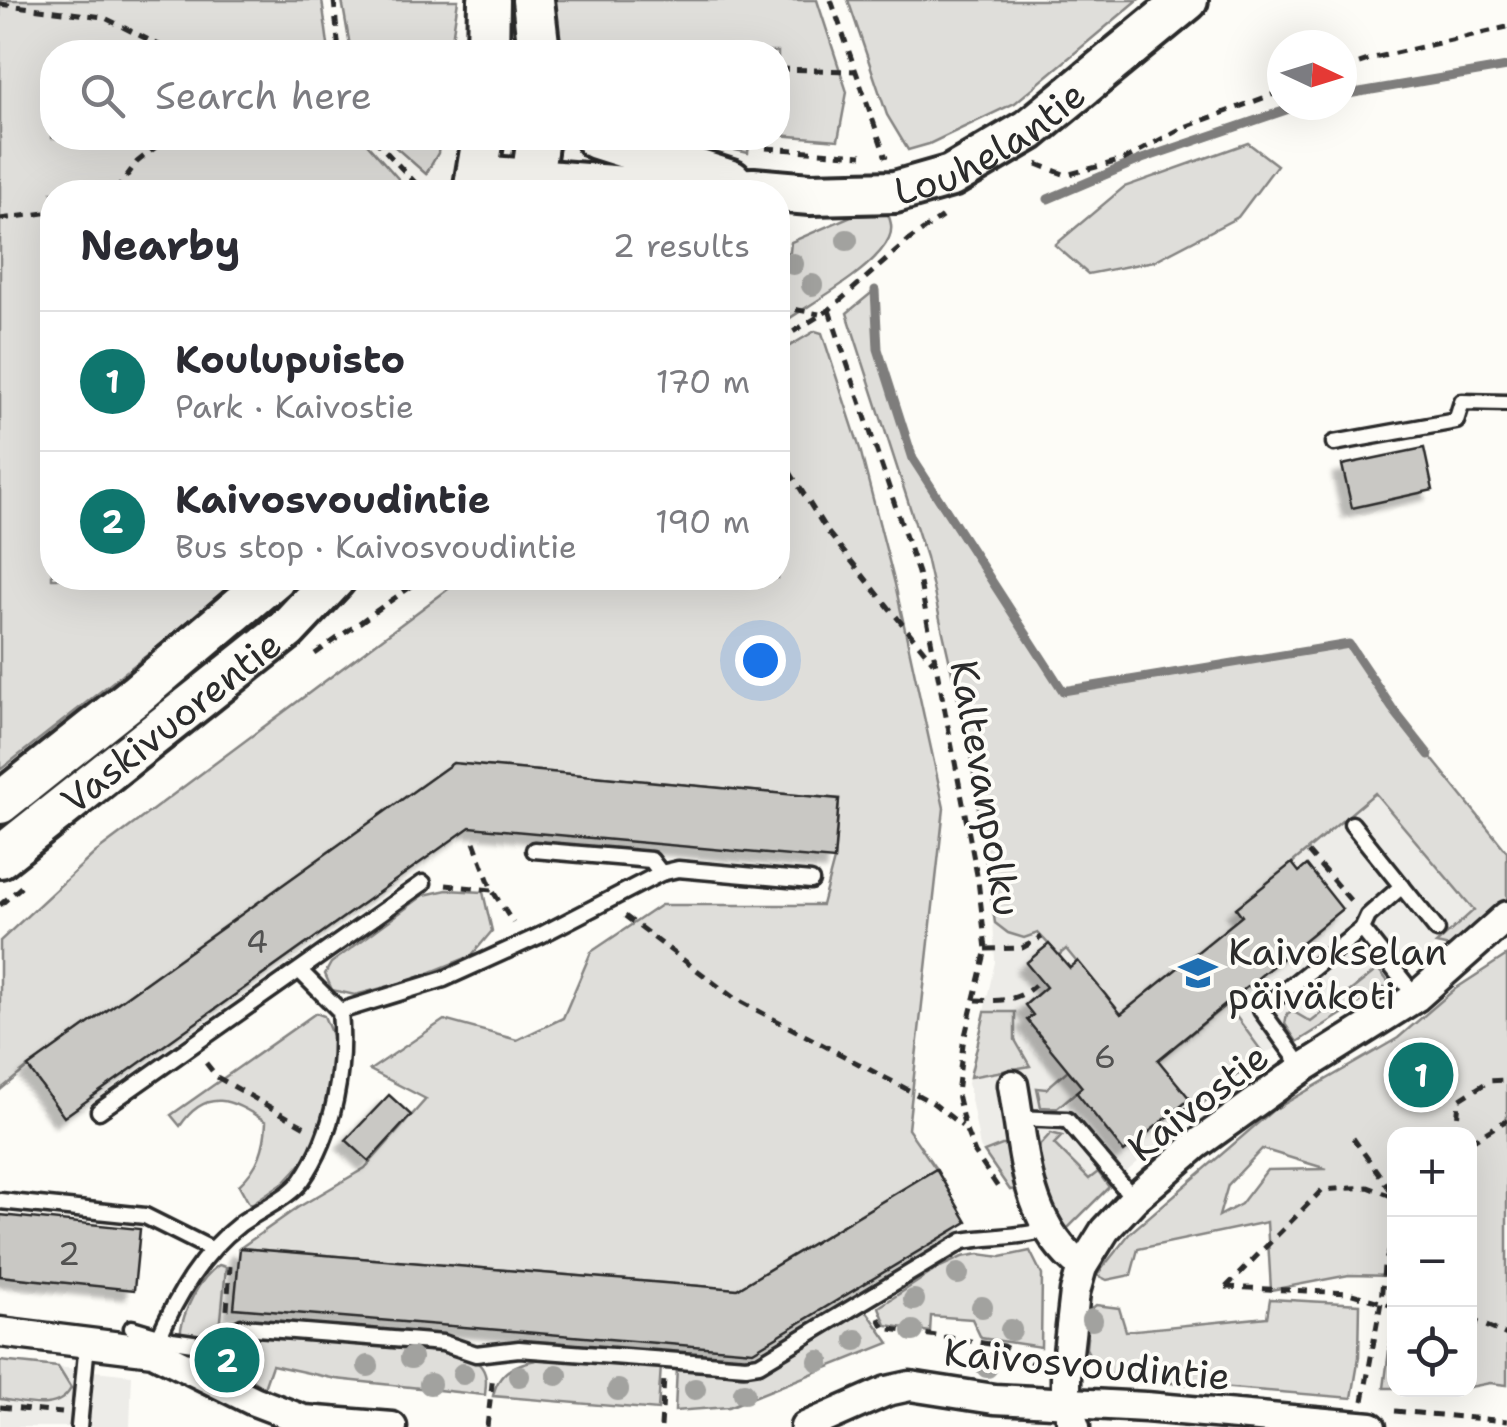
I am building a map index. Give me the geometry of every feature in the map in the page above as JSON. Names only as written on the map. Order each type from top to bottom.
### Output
[{"type":"main road","points":[[488,0],[488,40]]},
{"type":"main road","points":[[534,0],[537,40]]},
{"type":"main road","name":"Louhelantie","points":[[790,192],[895,192],[950,176],[1029,130],[1187,0]]},
{"type":"main road","points":[[533,180],[537,150]]},
{"type":"main road","name":"Louhelantie","points":[[633,150],[726,180]]},
{"type":"main road","name":"Louhelantie","points":[[479,169],[511,180]]},
{"type":"main road","name":"Vaskivuorentie","points":[[0,803],[136,696],[260,590]]},
{"type":"main road","name":"Vaskivuorentie","points":[[0,857],[287,629],[324,590]]},
{"type":"street","name":"Kaivostie","points":[[1070,1416],[1068,1353],[1082,1267],[1092,1248],[1134,1199],[1236,1114],[1416,997],[1507,916]]},
{"type":"street","points":[[1013,1085],[1012,1118],[1034,1205],[1037,1233],[1082,1267]]},
{"type":"street","points":[[0,1332],[87,1343],[156,1343],[254,1401],[304,1423],[392,1427]]},
{"type":"street","name":"Kaivosvoudintie","points":[[805,1427],[887,1391],[910,1386],[994,1398],[1070,1416],[1140,1407],[1366,1418]]},
{"type":"lane","points":[[1334,443],[1456,421],[1462,402],[1507,403]]},
{"type":"lane","points":[[1352,824],[1437,930]]},
{"type":"lane","points":[[534,850],[650,860],[662,873]]},
{"type":"lane","points":[[340,1012],[444,979],[662,873],[678,869],[811,881]]},
{"type":"lane","points":[[99,1111],[423,883]]},
{"type":"lane","points":[[1303,1068],[1261,1010],[1362,929],[1368,916],[1402,886]]},
{"type":"lane","points":[[1362,929],[1416,997]]},
{"type":"lane","points":[[156,1343],[167,1318],[211,1249],[300,1183],[325,1138],[344,1050],[340,1012],[300,971]]},
{"type":"lane","points":[[1012,1118],[1068,1120],[1134,1199]]},
{"type":"lane","points":[[0,1200],[145,1216],[211,1249]]},
{"type":"lane","points":[[132,1328],[156,1343],[207,1345],[242,1327],[443,1343],[476,1354],[519,1349],[746,1366],[759,1364],[964,1241],[1037,1233]]},
{"type":"lane","points":[[76,1420],[87,1343]]},
{"type":"path","points":[[334,0],[338,40]]},
{"type":"path","points":[[831,0],[895,192]]},
{"type":"path","points":[[0,4],[103,18],[148,40]]},
{"type":"path","points":[[1357,64],[1507,27]]},
{"type":"path","points":[[790,69],[855,71]]},
{"type":"path","points":[[1025,160],[1066,175],[1123,160],[1182,128],[1267,97]]},
{"type":"path","points":[[123,180],[152,150]]},
{"type":"path","points":[[384,150],[413,180]]},
{"type":"path","points":[[790,150],[865,155]]},
{"type":"path","name":"Louhelantie","points":[[790,334],[829,310],[908,240],[895,192]]},
{"type":"path","points":[[0,218],[40,213]]},
{"type":"path","points":[[790,308],[822,315]]},
{"type":"path","name":"Kaltevanpolku","points":[[829,310],[918,573],[978,880],[986,949],[958,1070],[957,1094],[975,1153],[1037,1233]]},
{"type":"path","points":[[790,472],[827,531],[936,665]]},
{"type":"path","points":[[353,624],[405,590]]},
{"type":"path","points":[[474,842],[492,890],[525,942]]},
{"type":"path","points":[[423,883],[492,890]]},
{"type":"path","points":[[633,924],[734,998],[933,1103],[965,1128]]},
{"type":"path","points":[[986,949],[1022,948],[1042,937]]},
{"type":"path","points":[[976,1000],[1024,996],[1035,985]]},
{"type":"path","points":[[194,1045],[217,1077],[325,1138]]},
{"type":"path","points":[[1457,1127],[1459,1100],[1489,1080],[1507,1080]]},
{"type":"path","points":[[1477,1138],[1507,1120]]},
{"type":"path","points":[[1353,1138],[1387,1186]]},
{"type":"path","points":[[1387,1194],[1368,1188],[1322,1190],[1226,1287],[1349,1293],[1387,1304]]},
{"type":"path","points":[[224,1338],[233,1230]]},
{"type":"path","points":[[1366,1418],[1387,1258]]},
{"type":"path","points":[[870,1298],[884,1328],[1003,1346],[1038,1366]]},
{"type":"path","points":[[1477,1322],[1507,1335]]},
{"type":"path","points":[[487,1427],[497,1354]]},
{"type":"path","points":[[661,1427],[665,1360]]},
{"type":"path","points":[[0,1407],[76,1420]]},
{"type":"shaded area","points":[[0,0],[322,0],[327,40],[40,40],[40,150],[373,150],[399,180],[40,180],[40,590],[224,590],[0,770]]},
{"type":"shaded area","points":[[342,0],[458,0],[452,40],[349,40]]},
{"type":"shaded area","points":[[555,0],[817,0],[847,92],[838,140],[790,136],[790,40],[560,40]]},
{"type":"shaded area","points":[[848,0],[1138,0],[1015,103],[908,150],[887,115]]},
{"type":"shaded area","points":[[1248,143],[1277,165],[1238,217],[1154,261],[1088,274],[1055,245],[1124,187]]},
{"type":"shaded area","points":[[399,150],[438,150],[426,174]]},
{"type":"shaded area","points":[[888,214],[890,235],[882,249],[844,283],[790,318],[791,242],[851,216]]},
{"type":"shaded area","points":[[875,290],[878,349],[913,459],[1063,691],[1349,644],[1392,709],[1507,852],[1507,903],[1454,948],[1436,944],[1474,910],[1375,793],[1292,863],[1242,916],[1163,1021],[1181,1042],[1227,1004],[1263,1053],[1197,1108],[1066,949],[1059,955],[1038,933],[1024,938],[995,923],[969,748],[926,557],[847,313]]},
{"type":"shaded area","points":[[815,331],[822,333],[860,449],[895,584],[944,808],[908,1129],[936,1169],[737,1289],[240,1248],[365,1168],[426,1099],[370,1070],[444,1020],[517,1040],[563,1018],[591,952],[661,905],[822,905],[834,860],[839,799],[453,763],[0,1090],[0,941],[95,853],[447,590],[790,590],[790,346]]},
{"type":"shaded area","name":"Kaivokselan päiväkoti","points":[[1392,708],[1507,852],[1507,890],[1475,911],[1390,984],[1297,1042],[1263,1053],[1109,1187],[1063,1233],[1013,1193],[980,1147],[968,1083],[995,962],[992,896]]},
{"type":"shaded area","points":[[447,890],[483,892],[492,931],[471,956],[409,981],[355,995],[332,990],[325,974],[331,963],[424,895]]},
{"type":"shaded area","points":[[1507,955],[1507,1385],[1477,1386],[1477,1127],[1387,1127],[1387,1276],[1349,1275],[1271,1290],[1267,1222],[1138,1249],[1131,1275],[1107,1280],[1097,1275],[1130,1233],[1272,1111],[1398,1038],[1455,989]],"holes":[[[1262,1149],[1327,1169],[1267,1170],[1241,1204],[1219,1216],[1228,1185]]]},
{"type":"shaded area","points":[[1378,969],[1390,984],[1297,1042],[1285,1024],[1287,1014],[1292,1011],[1311,1022]]},
{"type":"shaded area","points":[[985,1012],[1015,1012],[1015,1040],[1030,1066],[970,1077]]},
{"type":"shaded area","points":[[316,1013],[324,1016],[334,1040],[322,1130],[310,1154],[284,1182],[250,1205],[239,1185],[260,1156],[266,1122],[242,1107],[220,1101],[200,1106],[180,1126],[171,1115]]},
{"type":"shaded area","points":[[1068,1070],[1082,1087],[1057,1108],[1041,1107],[1037,1088],[1046,1089]]},
{"type":"shaded area","points":[[1051,1133],[1062,1136],[1054,1144],[1089,1179],[1098,1172],[1109,1187],[1063,1233],[1055,1226],[1038,1155],[1040,1145]]},
{"type":"shaded area","points":[[1007,1145],[1015,1189],[1010,1190],[984,1152]]},
{"type":"shaded area","points":[[1030,1251],[1042,1275],[1041,1347],[981,1338],[972,1319],[931,1316],[930,1332],[886,1325],[879,1307],[940,1267],[962,1257],[1001,1257]]},
{"type":"shaded area","points":[[219,1265],[226,1267],[220,1330],[200,1338],[180,1335],[193,1296]]},
{"type":"shaded area","points":[[1270,1299],[1360,1304],[1359,1357],[1352,1398],[1158,1382],[1109,1374],[1092,1360],[1086,1348],[1090,1310],[1096,1305],[1119,1308],[1126,1331],[1267,1317]]},
{"type":"shaded area","points":[[866,1310],[889,1343],[729,1407],[675,1411],[677,1367],[743,1376],[763,1369]]},
{"type":"shaded area","points":[[255,1336],[374,1341],[442,1350],[480,1365],[485,1376],[485,1395],[336,1379],[272,1365],[264,1388],[230,1366],[230,1349],[238,1340]]},
{"type":"shaded area","points":[[553,1357],[661,1366],[658,1410],[493,1396],[501,1377],[515,1366]]},
{"type":"shaded area","points":[[0,1361],[132,1375],[130,1427],[0,1427]]},
{"type":"shaded area","points":[[0,1361],[58,1367],[71,1388],[49,1404],[0,1399]]},
{"type":"building","points":[[1424,448],[1433,490],[1352,508],[1342,465]]},
{"type":"building","points":[[453,763],[839,799],[834,860],[470,827],[64,1117],[28,1067]]},
{"type":"building","points":[[1292,863],[1299,872],[1307,865],[1342,909],[1158,1060],[1190,1099],[1124,1152],[1076,1092],[1082,1087],[1027,1020],[1033,1015],[1025,1005],[1046,987],[1026,963],[1049,944],[1070,968],[1078,961],[1121,1014],[1242,916],[1236,908]]},
{"type":"building","points":[[389,1095],[411,1115],[369,1161],[346,1140]]},
{"type":"building","points":[[936,1169],[967,1222],[753,1351],[234,1308],[240,1248],[737,1289]]},
{"type":"building","points":[[0,1215],[140,1229],[134,1290],[0,1276]]},
{"type":"waterway","points":[[1357,92],[1507,67]]},
{"type":"waterway","points":[[1048,199],[1142,159],[1267,117]]},
{"type":"waterway","points":[[875,290],[878,349],[913,459],[1063,691],[1349,644],[1429,755]]},
{"type":"place","name":"Kaivokselan päiväkoti","points":[[1198,973]]},
{"type":"place","name":"Koulupuisto","points":[[1421,1075]]},
{"type":"place","name":"Kaivosvoudintie","points":[[227,1360]]}]
